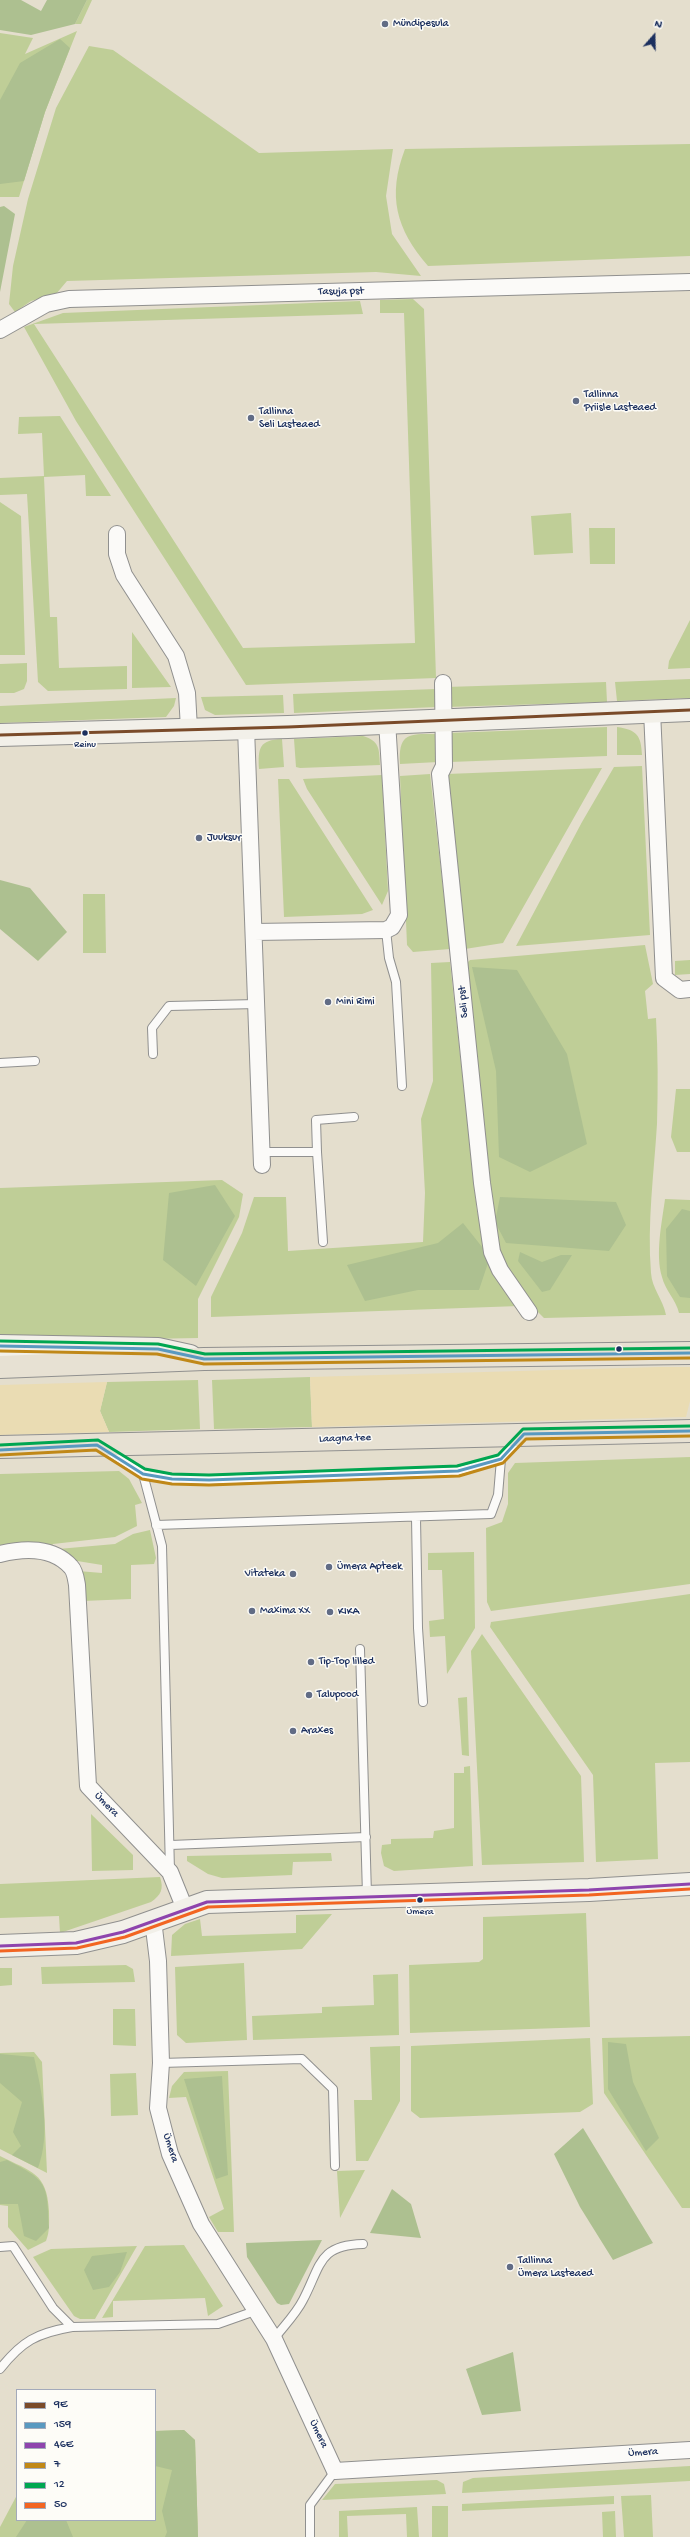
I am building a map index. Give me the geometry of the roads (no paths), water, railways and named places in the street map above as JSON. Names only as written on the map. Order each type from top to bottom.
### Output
[{"type":"main road","points":[[0,1367],[204,1359],[690,1353]]},
{"type":"main road","name":"Laagna tee","points":[[6,1448],[690,1431]]},
{"type":"street","name":"Tasuja pst","points":[[0,330],[46,304],[69,299],[690,282]]},
{"type":"street","points":[[117,534],[117,554],[124,575],[176,656],[187,693],[189,729]]},
{"type":"street","name":"Seli pst","points":[[443,684],[442,719],[444,766],[440,774],[483,1190],[492,1252],[500,1270],[528,1312]]},
{"type":"street","points":[[0,736],[246,728],[387,721],[690,710]]},
{"type":"street","points":[[652,711],[664,978],[680,990],[690,989]]},
{"type":"street","points":[[254,932],[386,930],[392,926],[399,915],[387,721]]},
{"type":"street","points":[[246,728],[262,1159]]},
{"type":"street","points":[[0,1346],[158,1349],[204,1359]]},
{"type":"street","name":"Ümera","points":[[0,1554],[34,1550],[53,1553],[72,1568],[77,1585],[88,1786],[170,1872],[185,1909]]},
{"type":"street","points":[[0,1946],[76,1943],[123,1932],[153,1920],[207,1902],[368,1895],[589,1890],[690,1884]]},
{"type":"street","name":"Ümera","points":[[153,1920],[158,1961],[161,2063],[158,2108],[170,2154],[201,2224],[274,2339],[336,2471],[690,2450]]},
{"type":"lane","points":[[386,930],[389,958],[396,982],[402,1086]]},
{"type":"lane","points":[[153,1054],[152,1028],[169,1006],[256,1004]]},
{"type":"lane","points":[[0,1063],[35,1061]]},
{"type":"lane","points":[[322,1242],[316,1120],[354,1117]]},
{"type":"lane","points":[[262,1159],[317,1152]]},
{"type":"lane","points":[[97,1445],[143,1474],[172,1479],[209,1480],[458,1471],[501,1459],[524,1434]]},
{"type":"lane","points":[[156,1525],[416,1518],[491,1514],[498,1495],[501,1459]]},
{"type":"lane","points":[[143,1474],[162,1546],[171,1845],[170,1872]]},
{"type":"lane","points":[[416,1518],[418,1628],[423,1702]]},
{"type":"lane","points":[[360,1649],[368,1895]]},
{"type":"lane","points":[[171,1845],[366,1837]]},
{"type":"lane","points":[[161,2063],[302,2059],[333,2089],[335,2166]]},
{"type":"lane","points":[[274,2339],[303,2300],[315,2271],[330,2251],[342,2245],[363,2244]]},
{"type":"lane","points":[[0,2246],[14,2246],[53,2308],[72,2327]]},
{"type":"lane","points":[[0,2369],[17,2347],[50,2331],[72,2327],[218,2324],[255,2310]]},
{"type":"lane","points":[[310,2537],[310,2504],[336,2471]]},
{"type":"place","name":"Mündipesula","points":[[385,24]]},
{"type":"place","name":"Tallinna Priisle Lasteaed","points":[[576,401]]},
{"type":"place","name":"Tallinna Seli Lasteaed","points":[[251,418]]},
{"type":"place","name":"Reinu","points":[[85,733]]},
{"type":"place","name":"Juuksur","points":[[199,838]]},
{"type":"place","name":"Mini Rimi","points":[[328,1002]]},
{"type":"place","name":"Ümera Apteek","points":[[329,1567]]},
{"type":"place","name":"Vitateka","points":[[293,1574]]},
{"type":"place","name":"Maxima XX","points":[[252,1611]]},
{"type":"place","name":"KIKA","points":[[330,1612]]},
{"type":"place","name":"Tip-Top lilled","points":[[311,1662]]},
{"type":"place","name":"Talupood","points":[[309,1695]]},
{"type":"place","name":"Araxes","points":[[293,1731]]},
{"type":"place","name":"Ümera","points":[[420,1900]]},
{"type":"place","name":"Tallinna Ümera Lasteaed","points":[[510,2267]]}]
